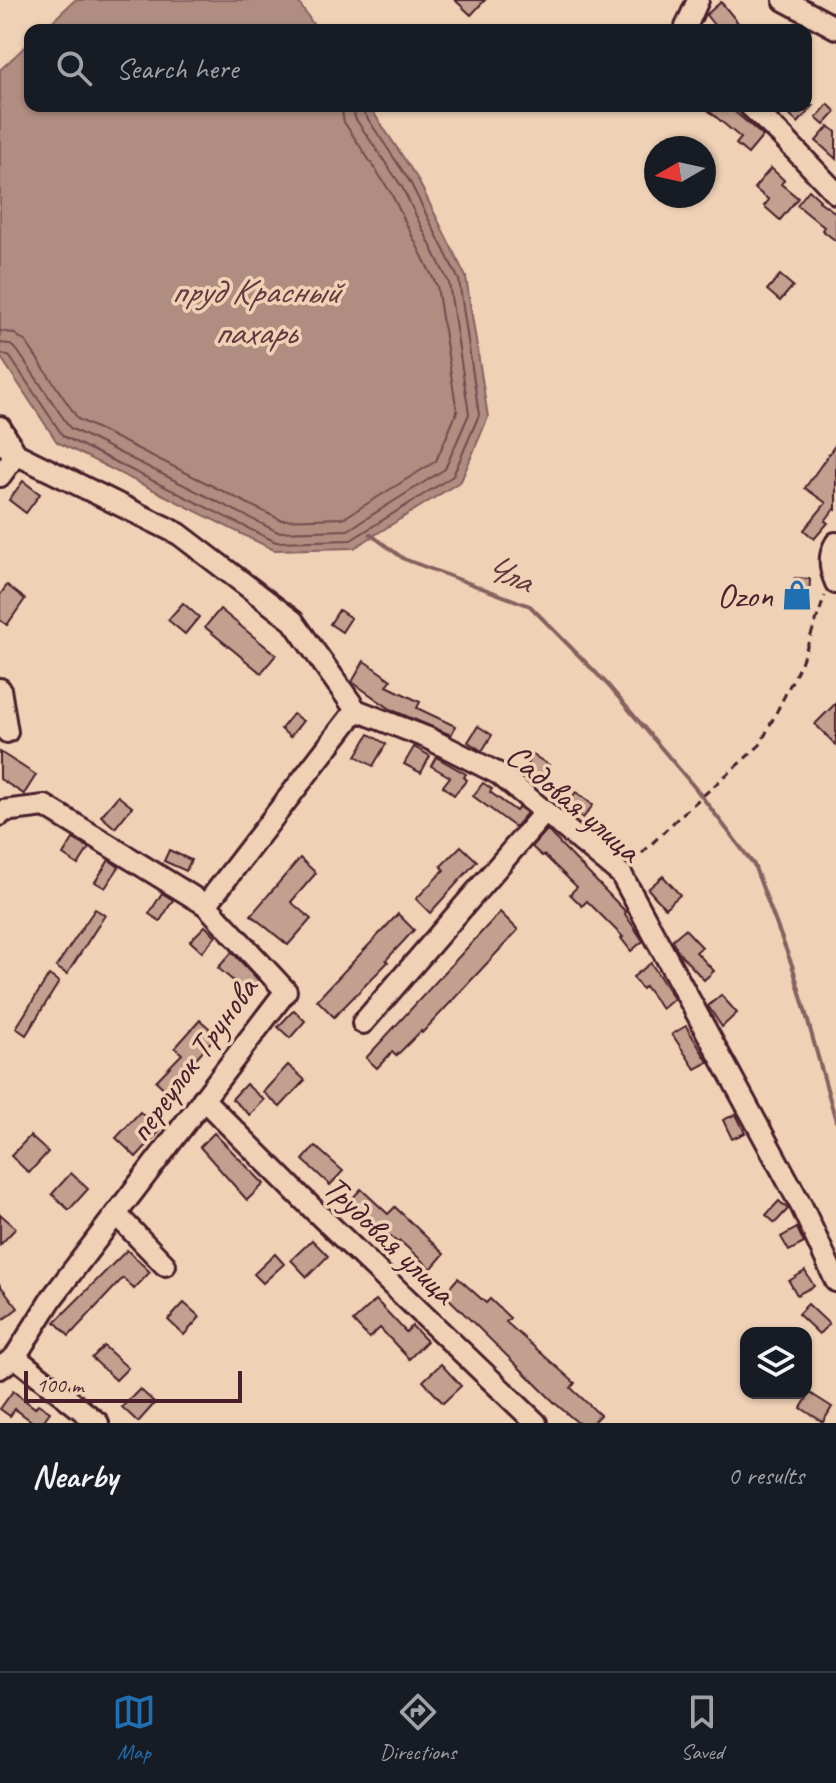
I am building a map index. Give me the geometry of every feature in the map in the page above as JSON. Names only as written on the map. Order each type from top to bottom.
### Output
[{"type":"street","points":[[687,24],[698,0]]},
{"type":"street","points":[[784,0],[836,28]]},
{"type":"street","points":[[756,112],[836,193]]},
{"type":"street","points":[[0,427],[8,448],[0,476]]},
{"type":"street","points":[[8,448],[179,534],[293,621],[356,710],[206,905]]},
{"type":"street","points":[[835,581],[831,556],[836,543]]},
{"type":"street","points":[[0,689],[7,732]]},
{"type":"street","name":"Садовая улица","points":[[356,710],[428,738],[499,774],[621,874],[802,1207],[836,1281]]},
{"type":"street","name":"переулок Трунова","points":[[0,815],[3,811],[45,806],[206,905],[286,991],[52,1298],[8,1362]]},
{"type":"street","points":[[363,1023],[545,812]]},
{"type":"street","name":"Трудовая улица","points":[[203,1099],[536,1423]]},
{"type":"street","points":[[116,1214],[165,1265]]},
{"type":"street","points":[[8,1362],[98,1423]]},
{"type":"path","points":[[621,874],[760,745],[801,663],[835,581]]},
{"type":"water","points":[[75,0],[297,0],[313,24],[49,24]]},
{"type":"water","name":"пруд Красный пахарь","points":[[24,48],[24,112],[373,112],[417,178],[466,277],[488,417],[461,481],[354,548],[274,550],[57,442],[0,356],[0,70]]},
{"type":"building","points":[[455,0],[485,0],[471,15]]},
{"type":"building","points":[[721,2],[739,24],[713,24],[706,15]]},
{"type":"building","points":[[828,104],[836,112],[824,125],[816,118]]},
{"type":"building","points":[[710,112],[735,112],[763,136],[748,154],[736,144],[741,138]]},
{"type":"building","points":[[786,112],[808,112],[798,123]]},
{"type":"building","points":[[829,126],[836,132],[836,159],[816,141]]},
{"type":"building","points":[[771,168],[784,180],[781,184],[798,198],[780,220],[764,206],[769,200],[754,188]]},
{"type":"building","points":[[809,190],[836,213],[836,241],[797,205]]},
{"type":"building","points":[[780,275],[793,286],[780,301],[767,290]]},
{"type":"building","points":[[836,444],[836,510],[814,539],[804,530],[826,503],[805,488]]},
{"type":"building","points":[[23,481],[40,494],[26,513],[9,500]]},
{"type":"building","points":[[795,578],[810,579],[809,601],[793,600]]},
{"type":"building","points":[[7,585],[25,599],[7,625],[0,620],[0,595]]},
{"type":"building","points":[[183,603],[199,617],[185,634],[168,620]]},
{"type":"building","points":[[220,609],[276,655],[261,673],[205,627]]},
{"type":"building","points":[[339,610],[351,618],[342,632],[330,624]]},
{"type":"building","points":[[364,661],[391,680],[387,686],[420,702],[417,708],[455,726],[451,735],[392,710],[352,682]]},
{"type":"building","points":[[836,703],[836,745],[815,724]]},
{"type":"building","points":[[293,714],[303,721],[290,737],[281,729]]},
{"type":"building","points":[[478,726],[492,735],[482,751],[468,742]]},
{"type":"building","points":[[369,734],[386,744],[373,766],[356,756]]},
{"type":"building","points":[[414,747],[430,756],[421,773],[404,764]]},
{"type":"building","points":[[0,752],[36,775],[24,794],[0,779]]},
{"type":"building","points":[[533,755],[549,765],[536,783],[521,773]]},
{"type":"building","points":[[436,757],[466,774],[464,777],[467,780],[454,795],[443,786],[450,777],[431,766]]},
{"type":"building","points":[[483,783],[516,811],[519,807],[527,813],[515,827],[473,796]]},
{"type":"building","points":[[576,792],[593,805],[583,818],[566,805]]},
{"type":"building","points":[[118,796],[132,807],[115,828],[101,816]]},
{"type":"building","points":[[547,830],[626,912],[643,941],[631,951],[623,937],[587,901],[582,906],[570,894],[577,887],[532,847]]},
{"type":"building","points":[[73,839],[89,848],[78,865],[63,855]]},
{"type":"building","points":[[461,846],[477,861],[430,913],[416,899],[444,870],[441,866]]},
{"type":"building","points":[[169,850],[191,860],[186,871],[164,861]]},
{"type":"building","points":[[300,858],[316,873],[291,902],[311,919],[288,945],[251,915]]},
{"type":"building","points":[[109,860],[119,867],[105,888],[95,882]]},
{"type":"building","points":[[663,876],[680,895],[665,908],[648,889]]},
{"type":"building","points":[[162,893],[173,900],[160,921],[149,914]]},
{"type":"building","points":[[95,909],[105,915],[67,974],[56,967]]},
{"type":"building","points":[[500,912],[518,930],[422,1033],[396,1056],[392,1052],[377,1068],[366,1058]]},
{"type":"building","points":[[398,914],[414,930],[386,960],[388,962],[334,1017],[317,1000]]},
{"type":"building","points":[[205,926],[216,936],[202,952],[190,941]]},
{"type":"building","points":[[685,929],[702,947],[696,952],[714,971],[704,980],[679,953],[672,940]]},
{"type":"building","points":[[232,952],[261,983],[250,995],[218,968]]},
{"type":"building","points":[[651,963],[674,999],[662,1009],[645,986],[642,989],[633,977]]},
{"type":"building","points":[[49,975],[59,982],[26,1035],[16,1028]]},
{"type":"building","points":[[721,995],[737,1013],[722,1027],[708,1006]]},
{"type":"building","points":[[294,1010],[305,1021],[290,1038],[278,1027]]},
{"type":"building","points":[[200,1020],[217,1035],[187,1068],[192,1073],[171,1095],[156,1081],[182,1054],[175,1048]]},
{"type":"building","points":[[686,1026],[708,1062],[695,1069],[672,1034]]},
{"type":"building","points":[[288,1065],[305,1080],[280,1107],[263,1092]]},
{"type":"building","points":[[246,1084],[264,1100],[250,1115],[232,1099]]},
{"type":"building","points":[[140,1112],[160,1131],[136,1157],[116,1138]]},
{"type":"building","points":[[736,1114],[745,1133],[732,1139],[723,1120]]},
{"type":"building","points":[[214,1133],[264,1184],[247,1200],[200,1147]]},
{"type":"building","points":[[30,1136],[48,1152],[29,1173],[11,1156]]},
{"type":"building","points":[[315,1146],[343,1171],[330,1185],[303,1160]]},
{"type":"building","points":[[71,1173],[88,1189],[69,1210],[52,1194]]},
{"type":"building","points":[[361,1189],[388,1214],[395,1207],[444,1254],[431,1269],[400,1241],[398,1243],[366,1215],[363,1218],[348,1203]]},
{"type":"building","points":[[779,1201],[788,1209],[775,1223],[766,1215]]},
{"type":"building","points":[[0,1214],[16,1228],[0,1245]]},
{"type":"building","points":[[797,1228],[804,1243],[789,1251],[781,1237]]},
{"type":"building","points":[[312,1240],[328,1256],[307,1277],[291,1260]]},
{"type":"building","points":[[127,1250],[150,1272],[134,1289],[123,1278],[69,1336],[55,1322]]},
{"type":"building","points":[[275,1254],[284,1264],[263,1283],[254,1274]]},
{"type":"building","points":[[805,1271],[814,1286],[797,1295],[789,1281]]},
{"type":"building","points":[[458,1278],[486,1303],[490,1299],[510,1318],[506,1322],[575,1383],[571,1388],[600,1415],[592,1423],[578,1423],[556,1404],[444,1294]]},
{"type":"building","points":[[0,1285],[18,1308],[0,1322]]},
{"type":"building","points":[[376,1300],[406,1332],[412,1326],[427,1341],[409,1359],[380,1328],[369,1338],[353,1321]]},
{"type":"building","points":[[184,1303],[200,1317],[184,1335],[168,1320]]},
{"type":"building","points":[[808,1304],[829,1324],[819,1334],[798,1314]]},
{"type":"building","points":[[104,1346],[128,1368],[116,1380],[92,1358]]},
{"type":"building","points":[[441,1364],[461,1386],[443,1403],[423,1381]]},
{"type":"building","points":[[140,1389],[155,1403],[138,1422],[122,1407]]},
{"type":"building","points":[[13,1391],[35,1408],[38,1404],[50,1412],[42,1423],[34,1423],[15,1409],[10,1416],[0,1409]]},
{"type":"building","points":[[812,1394],[832,1407],[823,1422],[801,1408],[806,1399],[812,1399]]},
{"type":"waterway","name":"Чла","points":[[370,534],[404,559],[530,606],[608,685],[696,789],[754,865],[793,968],[836,1121]]},
{"type":"place","name":"Ozon","points":[[797,595]]}]
